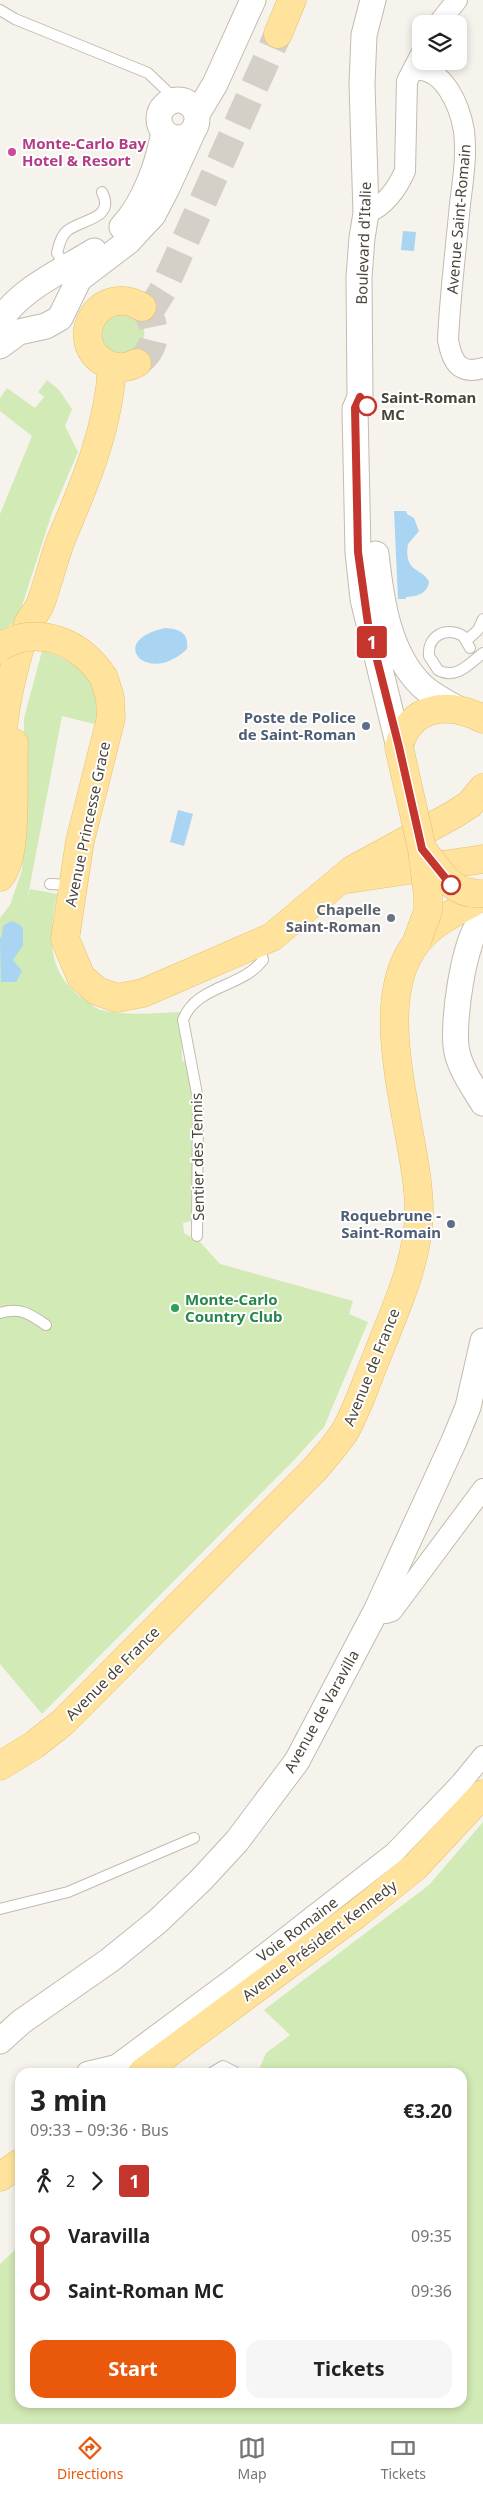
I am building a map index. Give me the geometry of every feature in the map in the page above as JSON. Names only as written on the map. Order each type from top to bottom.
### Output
[{"type":"main road","points":[[278,34],[292,0]]},
{"type":"main road","points":[[0,765],[7,694],[29,621],[39,607],[58,549],[96,456],[110,400],[125,365],[94,354],[89,344],[90,322],[95,312],[114,301],[125,300],[142,307]]},
{"type":"main road","points":[[3,862],[13,825],[14,733],[24,676],[39,625],[39,607]]},
{"type":"main road","name":"Avenue Princesse Grace","points":[[0,647],[18,639],[29,637],[59,640],[85,654],[104,678],[110,698],[111,718],[93,785],[61,884],[65,939],[81,976],[88,985],[106,995],[129,997],[143,994],[259,944],[288,925],[352,870],[464,807],[483,788]]},
{"type":"main road","points":[[396,738],[418,717],[438,709],[458,709]]},
{"type":"main road","name":"Boulevard d'Italie","points":[[458,709],[483,719]]},
{"type":"main road","name":"Boulevard d'Italie","points":[[396,738],[422,849],[428,911],[417,941]]},
{"type":"main road","points":[[422,849],[451,885],[465,893],[483,895]]},
{"type":"main road","points":[[339,881],[483,859]]},
{"type":"main road","name":"Avenue de France","points":[[2,1763],[34,1745],[62,1723],[333,1449],[354,1414],[412,1263],[418,1238],[419,1198],[394,1022],[399,976],[417,941],[441,920],[483,895]]},
{"type":"main road","name":"Avenue Président Kennedy","points":[[148,2068],[358,1913],[415,1867],[483,1794]]},
{"type":"street","points":[[0,346],[19,332],[46,326],[60,318],[79,279],[129,241],[152,215],[185,111],[236,0]]},
{"type":"street","points":[[185,111],[215,84],[253,0]]},
{"type":"street","name":"Boulevard d'Italie","points":[[373,0],[364,36],[362,84],[366,213],[359,277],[360,397],[355,408],[360,570],[368,624],[396,738]]},
{"type":"street","points":[[445,15],[457,0]]},
{"type":"street","points":[[366,213],[374,211],[394,190],[399,184],[404,171],[408,81],[414,70]]},
{"type":"street","name":"Avenue Saint-Romain","points":[[427,70],[431,71],[447,88],[460,114],[464,130],[465,145],[448,340],[450,352],[458,365],[464,370],[473,371],[483,368]]},
{"type":"street","points":[[0,321],[9,307],[117,233],[130,219],[140,202],[154,168],[164,132],[160,124],[160,113],[165,105],[185,111]]},
{"type":"street","points":[[62,270],[68,284],[69,299]]},
{"type":"street","points":[[25,295],[21,305],[22,315],[26,321],[37,327]]},
{"type":"street","name":"Boulevard d'Italie","points":[[360,397],[370,415],[375,546],[379,586],[387,620],[398,652],[417,680],[432,695],[458,709]]},
{"type":"street","points":[[483,919],[477,924],[472,934],[463,966],[455,1034],[456,1052],[483,1103]]},
{"type":"street","name":"Avenue de Varavilla","points":[[0,2041],[21,2022],[110,1960],[158,1921],[201,1880],[237,1841],[297,1761],[377,1609],[468,1407],[483,1341]]},
{"type":"street","points":[[377,1609],[386,1613],[392,1611],[483,1490]]},
{"type":"street","name":"Voie Romaine","points":[[104,2068],[116,2065],[240,1973],[394,1853],[444,1802],[483,1756]]},
{"type":"lane","points":[[0,10],[148,73],[185,111]]},
{"type":"lane","points":[[62,270],[57,253],[59,243],[65,232],[100,214],[104,207],[105,199],[102,192]]},
{"type":"lane","points":[[483,619],[469,644],[452,632],[436,637],[428,652],[434,666],[442,672],[453,673],[463,669],[483,653]]},
{"type":"lane","name":"Sentier des Tennis","points":[[198,1236],[198,1099],[183,1020],[189,1007],[200,997],[254,972],[263,960],[259,944]]},
{"type":"lane","points":[[0,1313],[13,1309],[31,1315],[46,1325]]},
{"type":"lane","points":[[0,1910],[68,1892],[194,1838]]},
{"type":"green space","points":[[110,310],[140,317],[144,338],[138,348],[118,356],[100,345],[98,322]]},
{"type":"green space","points":[[47,380],[59,390],[72,409],[65,426],[78,452],[52,513],[17,621],[0,631],[0,514],[32,436],[0,411],[0,398],[7,388],[35,408],[44,397],[38,392]]},
{"type":"green space","name":"Monte-Carlo Country Club","points":[[42,651],[60,657],[83,673],[94,689],[97,698],[98,725],[62,716],[27,901],[30,889],[57,894],[52,924],[53,952],[56,965],[72,989],[85,1000],[99,1009],[111,1012],[141,1014],[181,1012],[182,1061],[188,1062],[196,1122],[195,1181],[191,1221],[183,1223],[184,1233],[200,1242],[220,1264],[353,1301],[349,1314],[368,1322],[324,1427],[295,1459],[42,1714],[0,1664],[0,918],[10,905],[22,870],[24,718]]},
{"type":"green space","points":[[483,1822],[483,2423],[0,2423],[0,2264],[15,2250],[15,2408],[467,2408],[467,2068],[260,2068],[266,2053],[290,2035],[264,2010],[429,1885]]},
{"type":"water","points":[[403,231],[416,232],[414,251],[401,250]]},
{"type":"water","points":[[394,511],[406,511],[407,514],[414,518],[419,531],[408,544],[408,561],[429,582],[424,592],[406,597],[406,599],[398,599]]},
{"type":"water","points":[[165,628],[175,629],[182,633],[187,639],[187,649],[172,660],[159,664],[147,662],[139,658],[135,650],[138,642],[147,634]]},
{"type":"water","points":[[178,810],[193,814],[184,846],[170,842]]},
{"type":"water","points":[[11,921],[23,928],[23,945],[13,960],[22,971],[16,982],[1,982],[0,938],[3,926]]},
{"type":"tunnel","points":[[148,314],[163,290],[278,34]]},
{"type":"tunnel","points":[[137,363],[149,351],[154,336],[152,321],[142,307]]},
{"type":"bus line","name":"1","points":[[367,406],[360,397],[355,408],[358,552],[363,599],[422,849],[451,885]]},
{"type":"place","name":"Monte-Carlo Bay Hotel & Resort","points":[[12,152]]},
{"type":"place","name":"Saint-Roman MC","points":[[367,406]]},
{"type":"place","name":"Poste de Police de Saint-Roman","points":[[366,726]]},
{"type":"place","name":"Chapelle Saint-Roman","points":[[391,918]]},
{"type":"place","name":"Roquebrune - Saint-Romain","points":[[451,1224]]},
{"type":"place","name":"Monte-Carlo Country Club","points":[[175,1308]]}]
